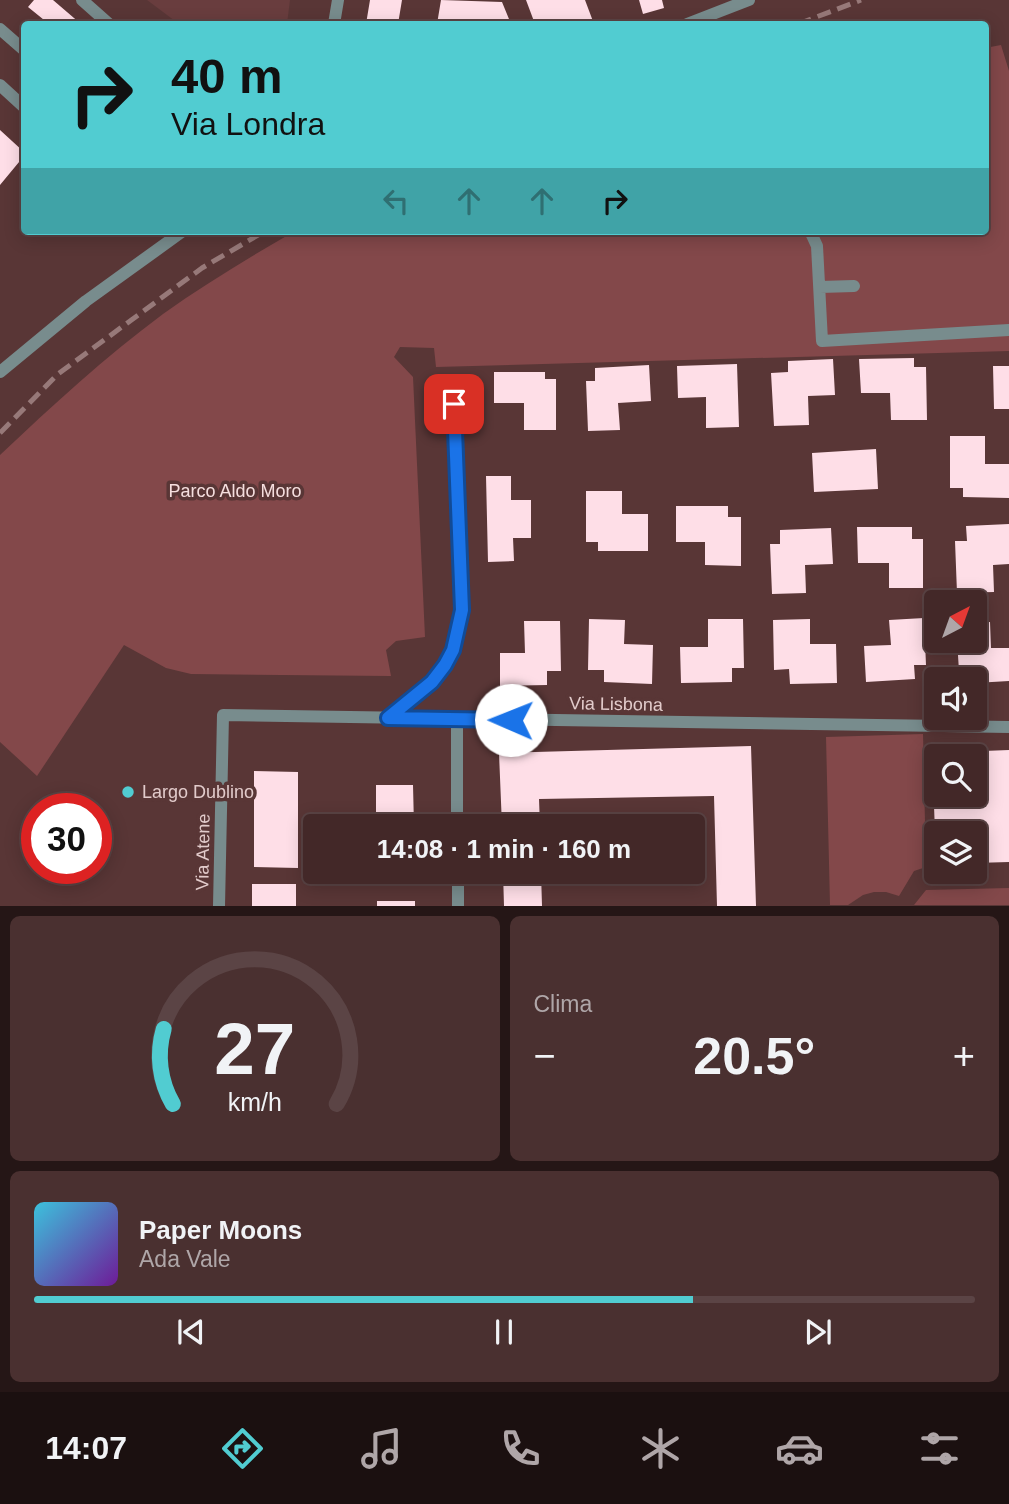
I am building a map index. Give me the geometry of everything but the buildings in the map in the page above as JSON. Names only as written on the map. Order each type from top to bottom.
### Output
[{"type":"street","points":[[82,0],[106,21]]},
{"type":"street","points":[[334,21],[338,0]]},
{"type":"street","points":[[695,21],[749,0]]},
{"type":"street","points":[[0,29],[21,47]]},
{"type":"street","points":[[0,86],[21,104]]},
{"type":"street","points":[[0,372],[172,235]]},
{"type":"street","points":[[812,235],[817,246],[822,341],[1009,330]]},
{"type":"street","points":[[820,286],[855,286]]},
{"type":"street","points":[[388,718],[432,682],[445,665],[453,650],[462,610],[454,404]]},
{"type":"street","name":"Via Lisbona","points":[[223,715],[1009,727]]},
{"type":"street","name":"Via Atene","points":[[219,905],[223,715]]},
{"type":"street","points":[[457,719],[457,814]]},
{"type":"street","points":[[458,884],[458,905]]},
{"type":"shaded area","points":[[147,0],[290,0],[287,21],[175,21]]},
{"type":"green space","name":"Parco Aldo Moro","points":[[1001,45],[1009,71],[1009,351],[436,367],[434,348],[400,347],[394,357],[413,377],[425,637],[396,641],[386,650],[391,676],[191,674],[166,668],[124,645],[37,776],[0,742],[0,455],[141,330],[179,303],[288,235],[989,235],[989,47]]},
{"type":"green space","points":[[923,734],[924,868],[914,871],[899,896],[874,892],[863,895],[848,905],[830,905],[826,737]]},
{"type":"green space","points":[[1009,888],[1009,905],[914,905],[926,890]]},
{"type":"railway","points":[[806,21],[861,0]]},
{"type":"railway","points":[[0,433],[58,374],[202,268],[258,235]]},
{"type":"place","name":"Largo Dublino","points":[[128,792]]},
{"type":"route","points":[[454,404],[462,610],[453,650],[445,665],[432,682],[388,718],[511,720]]}]
